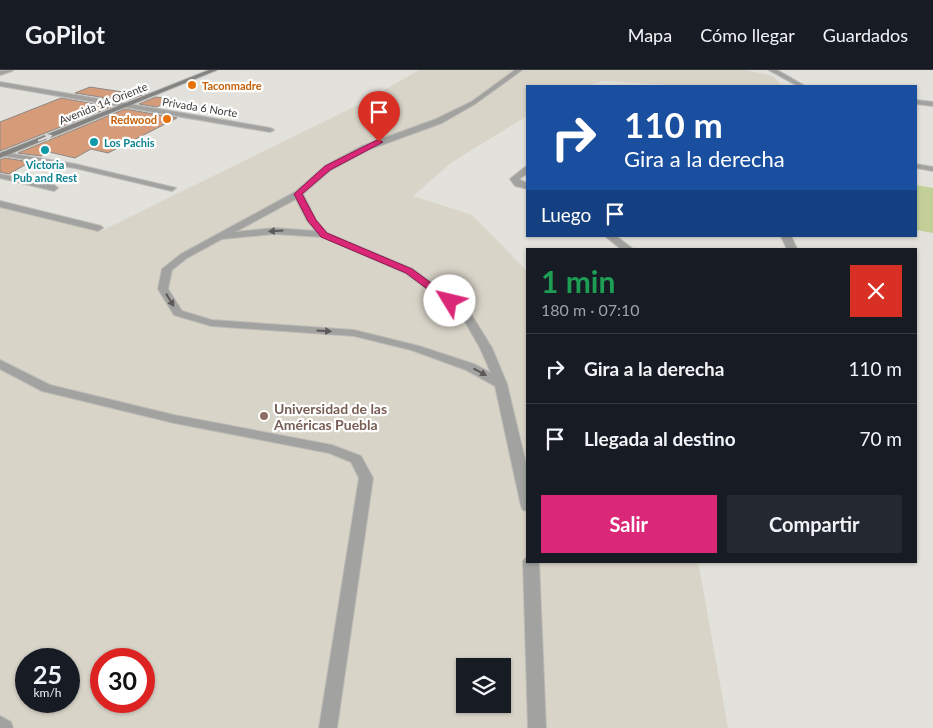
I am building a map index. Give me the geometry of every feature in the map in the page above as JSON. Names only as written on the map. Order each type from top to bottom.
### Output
[{"type":"main road","name":"Avenida 14 Oriente","points":[[2,156],[214,70]]},
{"type":"street","points":[[0,73],[10,70]]},
{"type":"street","points":[[501,384],[470,366],[415,348],[354,333],[211,324],[178,312],[163,289],[167,269],[208,241],[298,194],[328,168],[372,145],[439,120],[473,103],[519,70]]},
{"type":"street","points":[[772,70],[800,85]]},
{"type":"street","name":"Privada 6 Norte","points":[[0,84],[270,130]]},
{"type":"street","points":[[917,102],[933,104]]},
{"type":"street","points":[[2,156],[75,166],[172,188]]},
{"type":"street","points":[[917,166],[933,169]]},
{"type":"street","points":[[526,170],[514,179],[518,184],[526,186]]},
{"type":"street","points":[[0,176],[54,188]]},
{"type":"street","points":[[298,194],[312,221],[324,235]]},
{"type":"street","points":[[0,204],[98,228]]},
{"type":"street","points":[[208,241],[234,235],[276,230],[299,230],[324,235],[409,271],[464,311],[486,348],[501,384],[526,497]]},
{"type":"street","points":[[611,237],[627,248]]},
{"type":"street","points":[[0,364],[46,388],[174,419],[332,449],[356,459],[366,478],[328,728]]},
{"type":"street","points":[[531,563],[537,728]]},
{"type":"street","points":[[0,725],[4,728]]},
{"type":"shaded area","name":"Universidad de las Américas Puebla","points":[[419,70],[746,70],[773,76],[781,85],[670,85],[603,81],[590,85],[526,85],[526,117],[452,162],[413,196],[472,215],[526,270],[526,563],[698,563],[728,728],[0,728],[0,207],[101,231],[362,103]]},
{"type":"green space","points":[[917,185],[933,188],[933,233],[917,230]]},
{"type":"building","points":[[90,87],[142,95],[125,101],[75,93]]},
{"type":"building","points":[[156,97],[171,99],[157,107],[139,104]]},
{"type":"building","points":[[61,98],[111,107],[0,151],[0,122]]},
{"type":"building","points":[[125,109],[177,118],[108,153],[91,149],[75,158],[49,152],[41,156],[18,153]]},
{"type":"building","points":[[5,158],[30,162],[9,174],[0,172],[0,160]]},
{"type":"place","name":"Taconmadre","points":[[192,85]]},
{"type":"place","name":"Redwood","points":[[167,119]]},
{"type":"place","name":"Los Pachis","points":[[94,142]]},
{"type":"place","name":"Victoria Pub and Rest","points":[[45,150]]},
{"type":"place","name":"Universidad de las Américas Puebla","points":[[264,416]]},
{"type":"route","points":[[379,142],[328,168],[298,194],[312,221],[324,235],[409,271],[450,301]]}]
